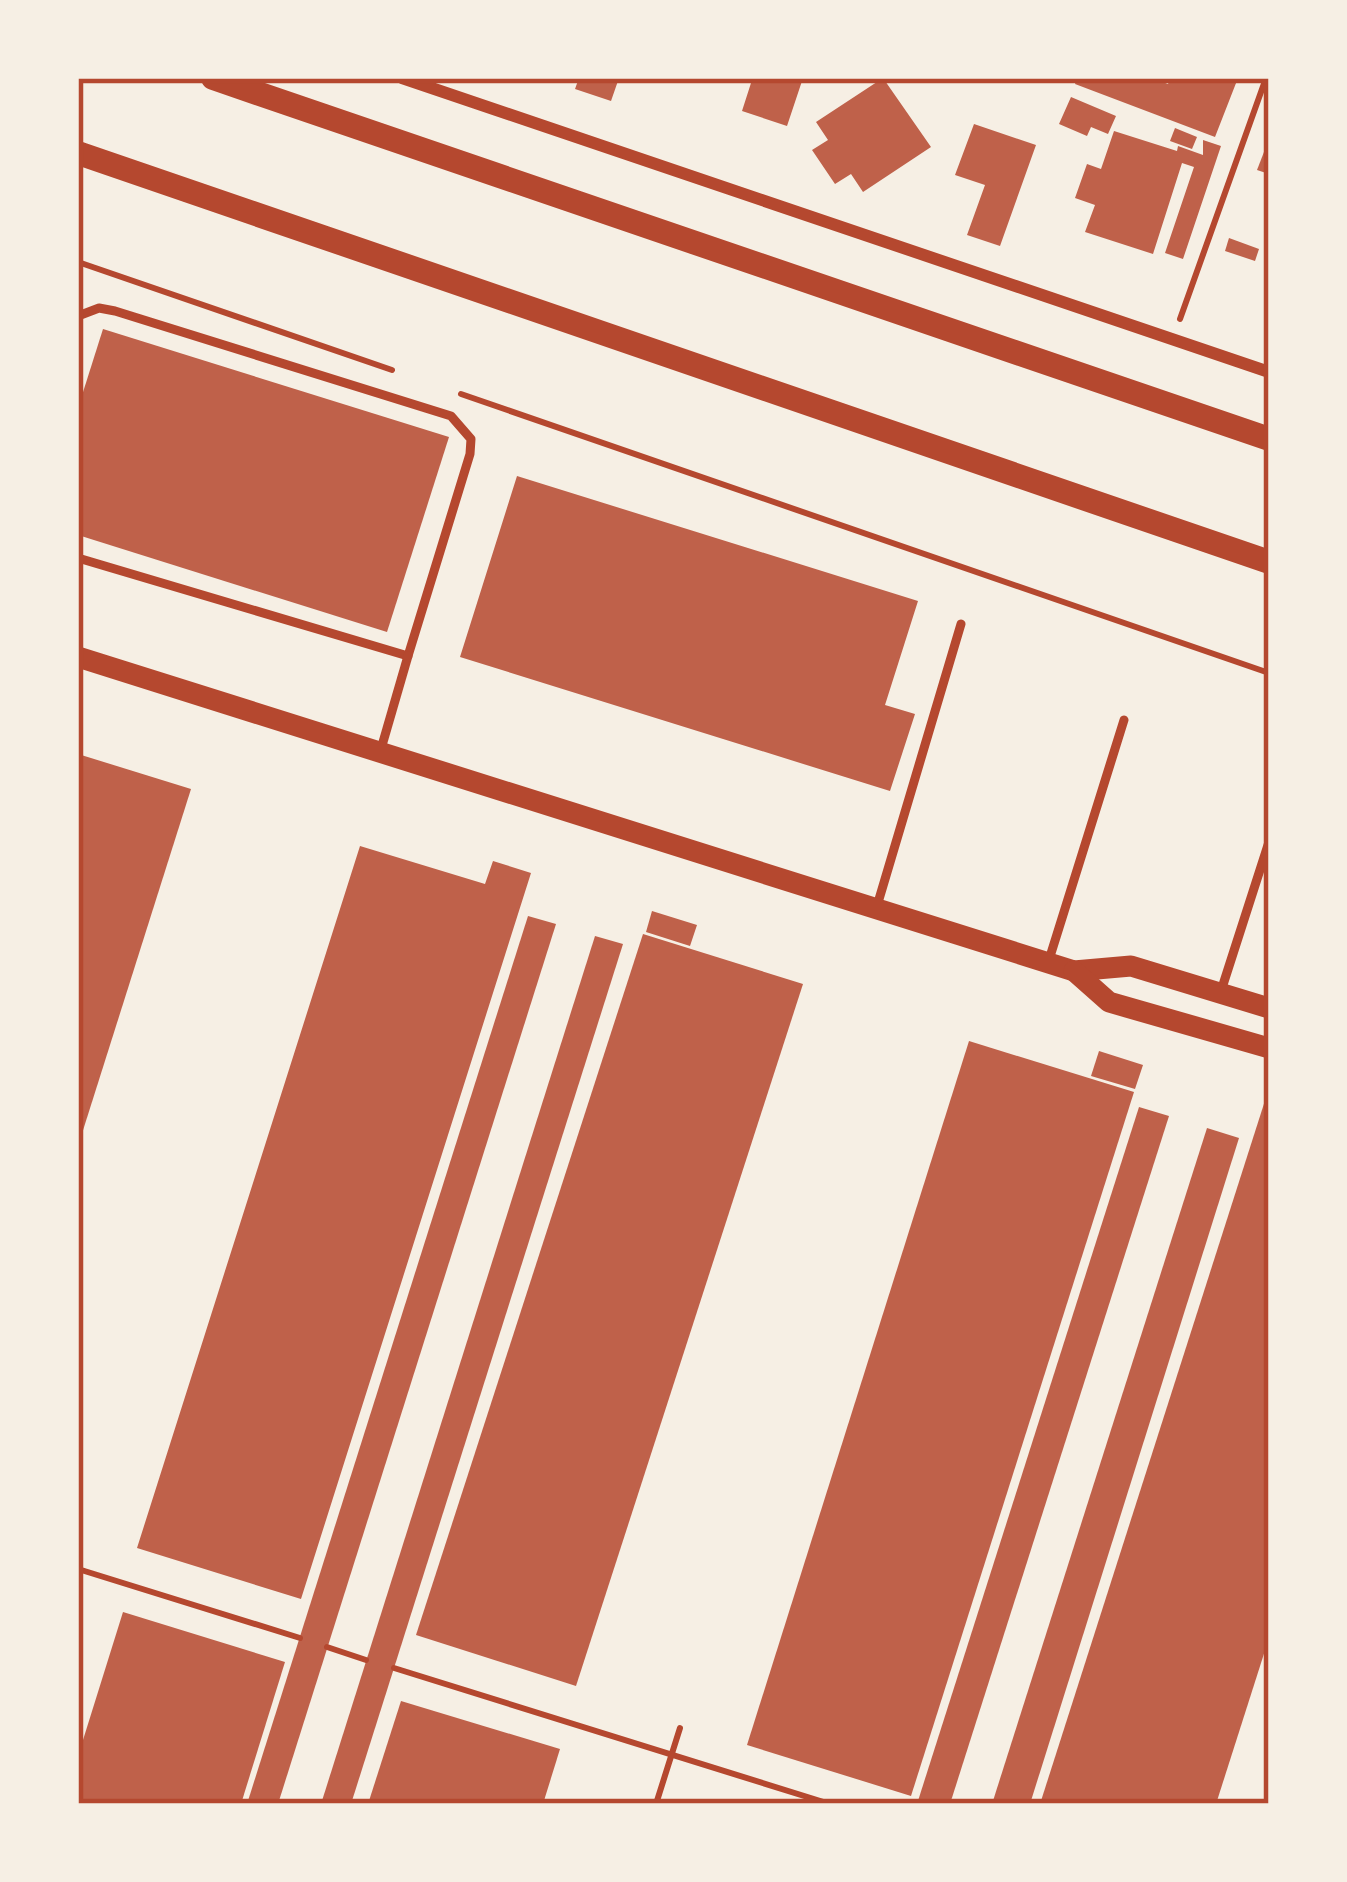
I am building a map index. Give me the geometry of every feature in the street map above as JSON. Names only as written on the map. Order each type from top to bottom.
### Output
[{"type":"main road","points":[[214,78],[1269,439]]},
{"type":"main road","points":[[78,153],[1269,562]]},
{"type":"street","points":[[402,78],[1269,372]]},
{"type":"street","points":[[78,656],[1074,971],[1131,966],[1269,1009]]},
{"type":"street","points":[[1074,971],[1109,1001],[1269,1048]]},
{"type":"lane","points":[[78,316],[99,308],[115,311],[451,416],[464,424],[470,454],[380,752]]},
{"type":"lane","points":[[78,559],[408,656]]},
{"type":"lane","points":[[876,908],[961,624]]},
{"type":"lane","points":[[1048,963],[1124,720]]},
{"type":"lane","points":[[1220,993],[1269,842]]},
{"type":"path","points":[[1173,339],[1266,78]]},
{"type":"path","points":[[78,262],[393,370]]},
{"type":"path","points":[[460,394],[1269,673]]},
{"type":"path","points":[[78,1569],[300,1638]]},
{"type":"path","points":[[327,1647],[366,1660]]},
{"type":"path","points":[[394,1668],[830,1804]]},
{"type":"path","points":[[656,1804],[680,1727]]},
{"type":"building","points":[[579,78],[619,78],[611,101],[575,89]]},
{"type":"building","points":[[738,78],[803,78],[787,126],[742,111],[751,83]]},
{"type":"building","points":[[883,78],[931,147],[863,192],[851,174],[835,184],[812,150],[828,140],[816,122]]},
{"type":"building","points":[[1077,78],[1152,78],[1168,84],[1170,78],[1238,78],[1215,137],[1075,84]]},
{"type":"building","points":[[1071,97],[1116,116],[1108,134],[1091,127],[1087,136],[1059,124]]},
{"type":"building","points":[[974,124],[1036,145],[1000,246],[967,235],[985,185],[955,175]]},
{"type":"building","points":[[1175,128],[1197,137],[1192,149],[1170,141]]},
{"type":"building","points":[[1114,131],[1203,155],[1203,140],[1221,146],[1183,259],[1165,253],[1194,167],[1182,163],[1153,254],[1085,232],[1095,205],[1075,198],[1087,164],[1101,169]]},
{"type":"building","points":[[1269,139],[1269,174],[1257,170]]},
{"type":"building","points":[[1229,238],[1259,249],[1255,261],[1225,251]]},
{"type":"building","points":[[103,329],[449,437],[387,632],[78,535],[78,408]]},
{"type":"building","points":[[517,476],[918,601],[885,705],[915,714],[890,791],[460,657]]},
{"type":"building","points":[[78,754],[191,789],[79,1143],[78,1142]]},
{"type":"building","points":[[360,846],[485,884],[493,861],[531,873],[301,1599],[137,1548]]},
{"type":"building","points":[[652,911],[697,925],[690,946],[646,932]]},
{"type":"building","points":[[528,916],[556,924],[278,1804],[247,1804]]},
{"type":"building","points":[[643,934],[803,984],[576,1686],[416,1635]]},
{"type":"building","points":[[595,936],[623,944],[351,1804],[321,1804]]},
{"type":"building","points":[[969,1041],[1134,1092],[911,1796],[747,1745]]},
{"type":"building","points":[[1099,1051],[1143,1065],[1135,1089],[1091,1076]]},
{"type":"building","points":[[1269,1088],[1269,1638],[1216,1804],[1040,1804]]},
{"type":"building","points":[[1139,1107],[1169,1116],[950,1804],[917,1804]]},
{"type":"building","points":[[1207,1128],[1239,1138],[1030,1804],[992,1804]]},
{"type":"building","points":[[123,1612],[285,1662],[241,1804],[78,1804],[78,1756]]},
{"type":"building","points":[[401,1701],[560,1749],[543,1804],[368,1804]]}]
